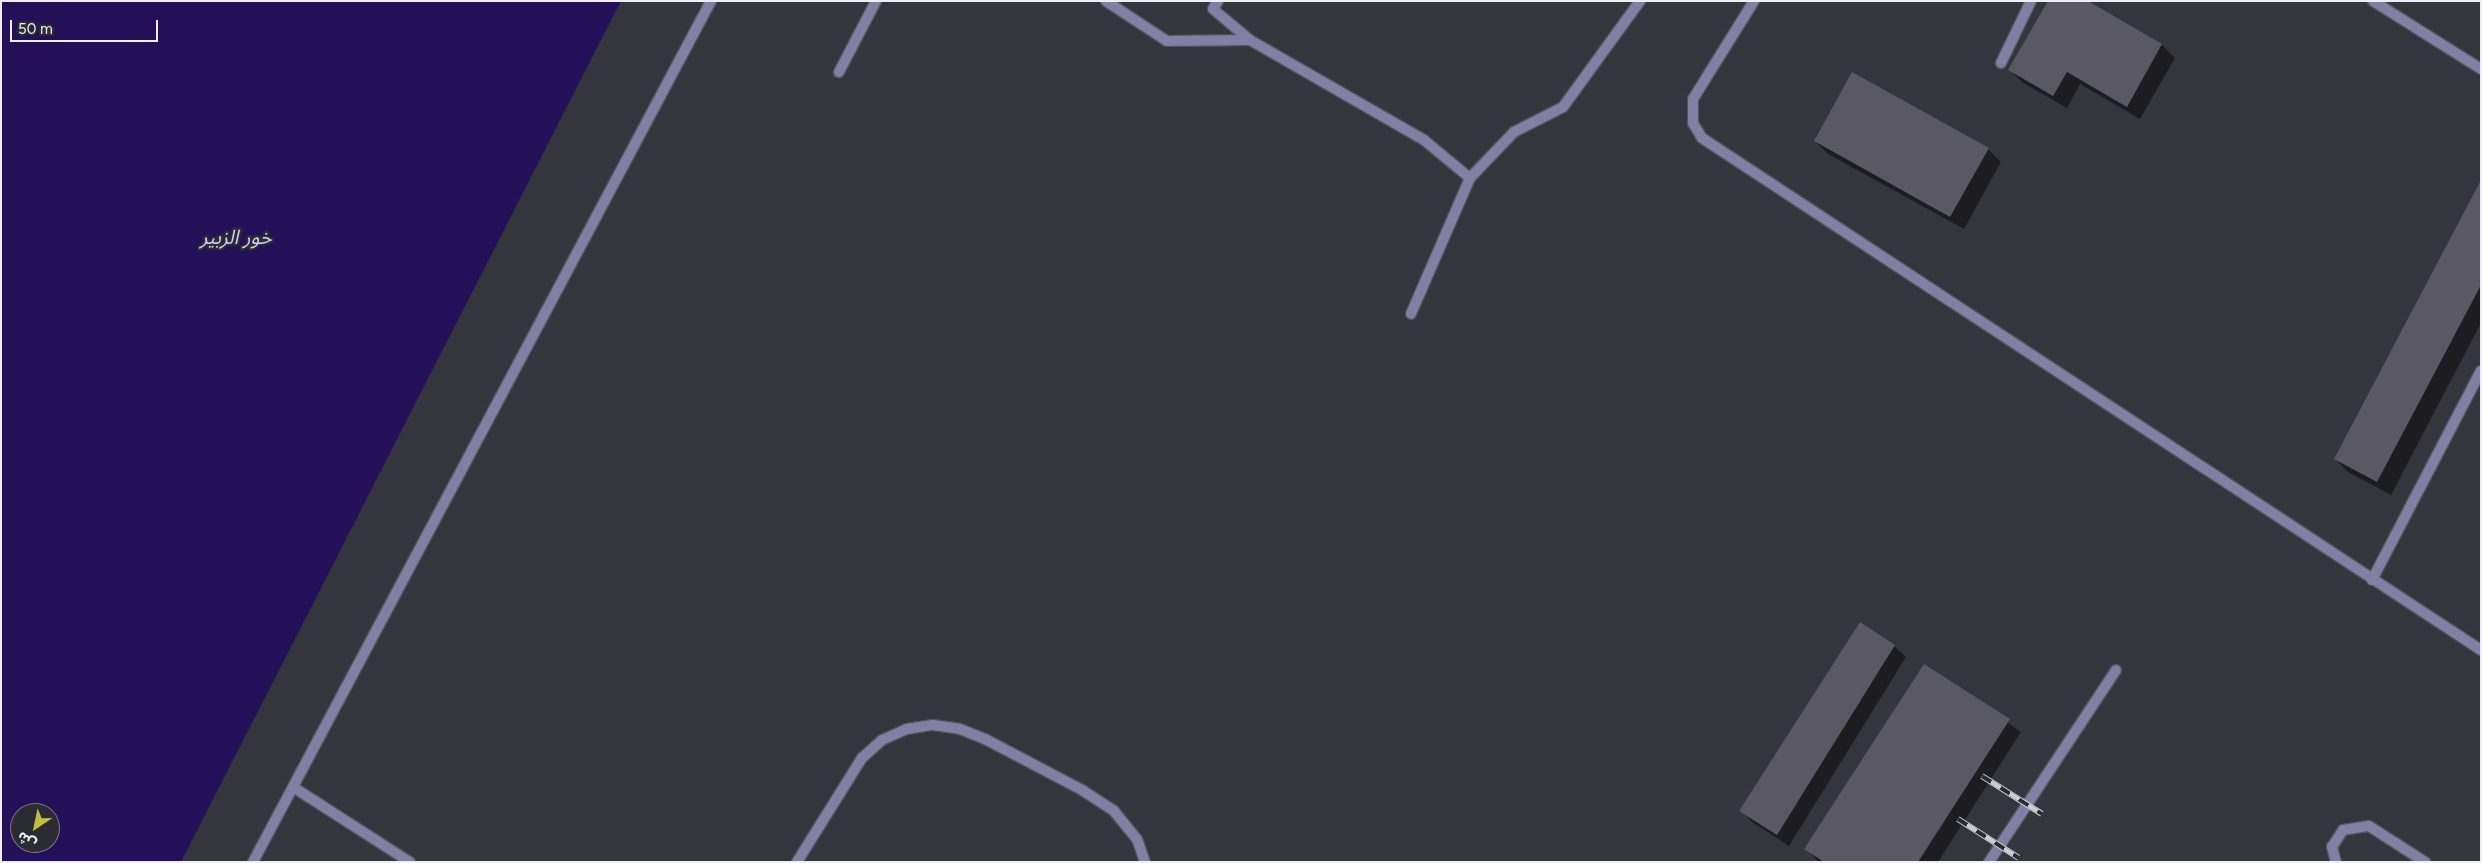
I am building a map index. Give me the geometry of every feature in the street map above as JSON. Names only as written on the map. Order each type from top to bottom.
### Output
[{"type":"lane","points":[[253,862],[711,1]]},
{"type":"lane","points":[[839,72],[876,1]]},
{"type":"lane","points":[[1106,1],[1167,41],[1250,40]]},
{"type":"lane","points":[[1218,1],[1213,9],[1250,40],[1424,140],[1470,178]]},
{"type":"lane","points":[[1411,314],[1470,178],[1514,132],[1563,107],[1640,1]]},
{"type":"lane","points":[[1754,1],[1693,99],[1693,123],[1702,138],[2481,650]]},
{"type":"lane","points":[[2001,63],[2031,1]]},
{"type":"lane","points":[[2373,1],[2481,69]]},
{"type":"lane","points":[[2372,580],[2481,371]]},
{"type":"lane","points":[[1988,862],[2116,670]]},
{"type":"lane","points":[[797,862],[862,758],[899,733],[933,725],[960,729],[1082,790],[1114,810],[1137,839],[1145,862]]},
{"type":"lane","points":[[293,787],[410,862]]},
{"type":"lane","points":[[2336,862],[2332,848],[2344,830],[2370,826],[2424,862]]},
{"type":"water","name":"خور الزبير","points":[[1,1],[621,1],[181,862],[1,862]]},
{"type":"building","points":[[2048,1],[2088,1],[2162,44],[2127,107],[2067,72],[2053,96],[2008,70]]},
{"type":"building","points":[[1852,72],[1989,148],[1950,217],[1814,141]]},
{"type":"building","points":[[2481,180],[2481,285],[2377,482],[2334,459]]},
{"type":"building","points":[[1860,622],[1895,645],[1777,835],[1739,811]]},
{"type":"building","points":[[1924,664],[2010,719],[1918,862],[1824,862],[1804,849]]},
{"type":"railway","points":[[1982,776],[2042,814]]},
{"type":"railway","points":[[1958,819],[2019,858]]}]
